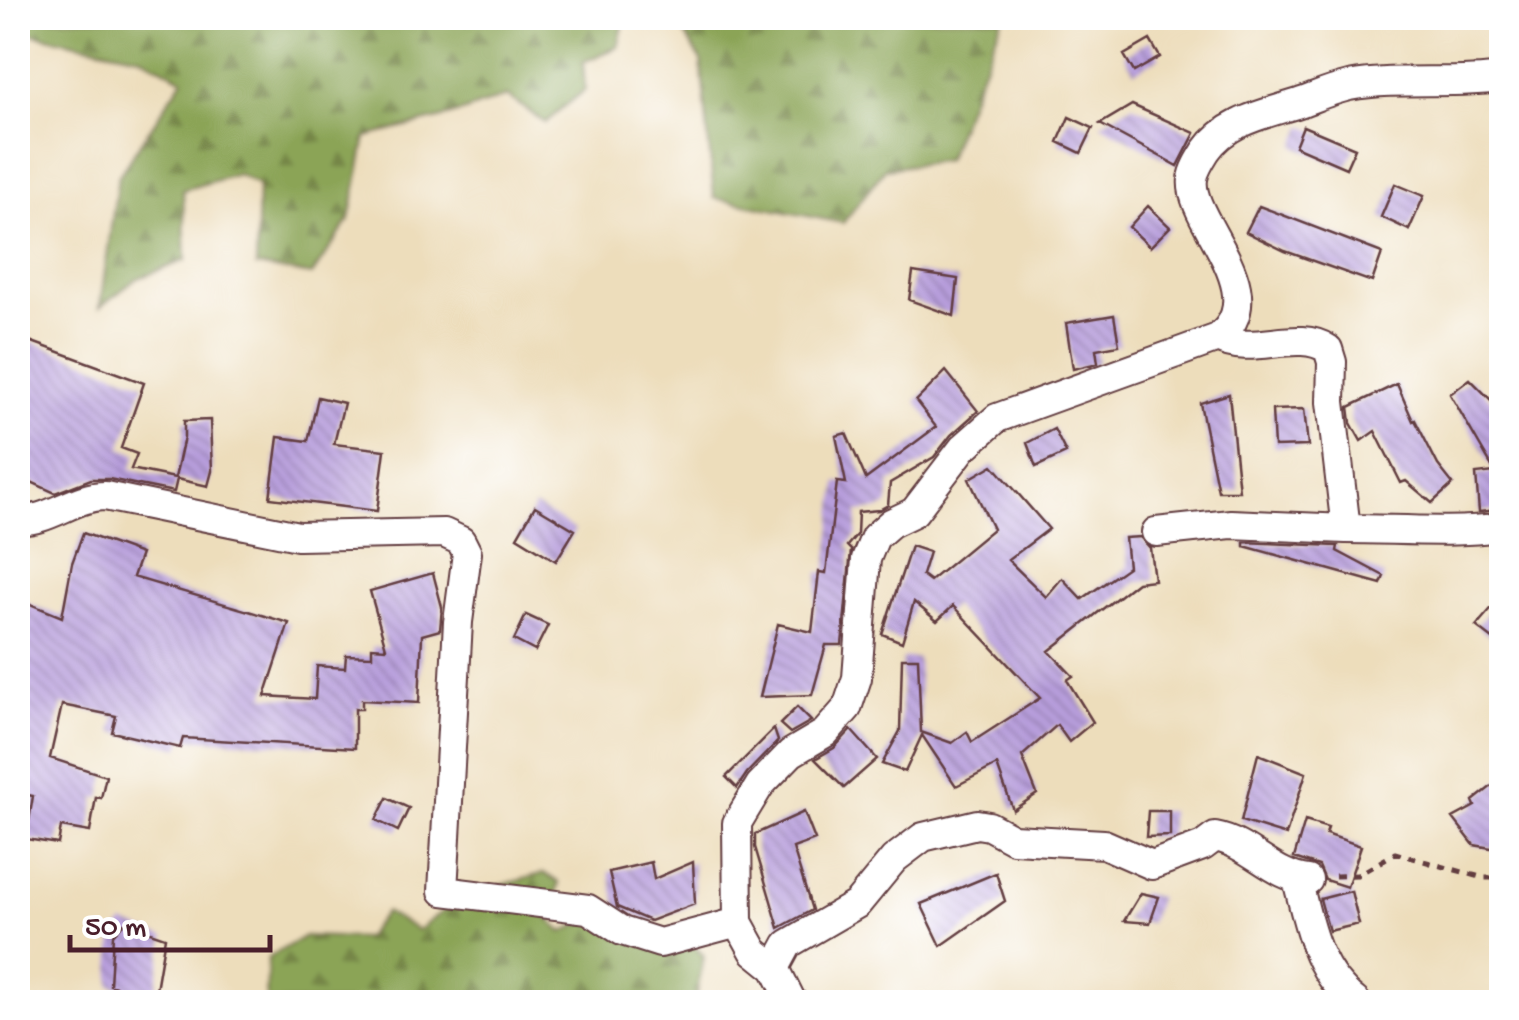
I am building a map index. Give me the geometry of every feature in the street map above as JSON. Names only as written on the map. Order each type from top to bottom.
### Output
[{"type":"street","points":[[792,1002],[774,968],[754,951],[738,922],[737,823],[760,785],[791,753],[825,732],[847,708],[858,678],[866,559],[875,537],[891,523],[914,512],[963,448],[997,418],[1218,338],[1230,328],[1237,308],[1234,285],[1224,251],[1194,192],[1193,178],[1208,149],[1224,131],[1272,110],[1353,86],[1502,78]]},
{"type":"street","points":[[1218,338],[1235,346],[1308,342],[1328,349],[1332,362],[1330,402],[1346,530]]},
{"type":"street","points":[[18,520],[56,511],[87,496],[105,496],[298,536],[444,532],[461,541],[467,553],[458,622],[443,891],[588,909],[622,931],[660,943],[738,922]]},
{"type":"street","points":[[1156,532],[1231,524],[1462,532],[1502,527]]},
{"type":"street","points":[[774,968],[788,944],[857,904],[894,860],[923,836],[977,824],[1013,839],[1104,844],[1152,865],[1203,846],[1215,836],[1234,840],[1303,879],[1324,970],[1356,1002]]},
{"type":"path","points":[[1303,879],[1358,876],[1395,853],[1484,878],[1502,878]]},
{"type":"green space","points":[[18,18],[625,18],[618,47],[583,62],[585,90],[545,123],[507,96],[451,116],[366,137],[350,219],[312,275],[256,266],[258,185],[238,174],[183,190],[186,260],[136,279],[100,307],[118,177],[183,79],[140,56],[18,31]]},
{"type":"green space","points":[[669,18],[1003,18],[946,160],[885,169],[843,223],[714,198],[701,61],[677,21]]},
{"type":"green space","points":[[544,873],[559,883],[549,919],[563,932],[605,912],[694,946],[704,956],[695,1002],[547,1002],[537,997],[266,1002],[268,958],[305,936],[365,938],[385,912],[418,930],[461,897]]},
{"type":"building","points":[[1150,40],[1160,57],[1134,72],[1124,55]]},
{"type":"building","points":[[1132,105],[1195,133],[1178,166],[1100,124]]},
{"type":"building","points":[[1069,117],[1093,128],[1081,153],[1058,142]]},
{"type":"building","points":[[1303,126],[1355,148],[1346,168],[1295,146]]},
{"type":"building","points":[[1395,184],[1424,196],[1409,230],[1381,217]]},
{"type":"building","points":[[1148,206],[1170,227],[1150,247],[1129,227]]},
{"type":"building","points":[[1259,206],[1382,253],[1372,282],[1285,251],[1246,232]]},
{"type":"building","points":[[913,272],[958,279],[954,316],[909,300]]},
{"type":"building","points":[[1114,315],[1119,345],[1096,349],[1098,363],[1073,369],[1066,323]]},
{"type":"building","points":[[24,339],[144,383],[121,448],[137,454],[131,469],[175,478],[184,421],[210,420],[212,471],[208,486],[177,479],[174,492],[91,479],[55,493],[18,476],[18,358]]},
{"type":"building","points":[[946,371],[978,411],[934,457],[890,483],[888,505],[858,512],[857,534],[847,546],[851,550],[842,645],[826,645],[812,695],[760,697],[778,624],[812,632],[819,572],[826,573],[837,482],[846,483],[836,436],[846,433],[866,479],[936,427],[916,401]]},
{"type":"building","points":[[1470,379],[1491,400],[1502,427],[1502,484],[1497,476],[1497,510],[1479,512],[1476,474],[1495,472],[1450,394]]},
{"type":"building","points":[[1397,384],[1413,421],[1453,484],[1432,503],[1406,481],[1401,483],[1375,431],[1361,441],[1351,423],[1349,407]]},
{"type":"building","points":[[1229,394],[1239,491],[1218,491],[1200,403]]},
{"type":"building","points":[[318,397],[344,403],[334,444],[385,450],[377,511],[270,498],[278,437],[308,441]]},
{"type":"building","points":[[1304,409],[1308,446],[1274,447],[1272,410]]},
{"type":"building","points":[[1054,429],[1066,453],[1036,467],[1027,443]]},
{"type":"building","points":[[993,465],[1049,529],[1008,560],[1046,597],[1062,578],[1082,599],[1128,567],[1125,538],[1140,537],[1150,548],[1154,580],[1137,582],[1049,651],[1073,676],[1067,680],[1093,722],[1069,742],[1057,725],[1022,756],[1037,794],[1013,810],[997,765],[956,786],[922,735],[905,772],[882,764],[900,731],[902,658],[918,658],[921,732],[952,743],[967,732],[972,742],[1040,698],[953,606],[937,621],[914,602],[902,642],[882,634],[911,546],[929,552],[922,575],[930,581],[993,529],[969,479]]},
{"type":"building","points":[[535,506],[575,530],[556,561],[517,537]]},
{"type":"building","points":[[83,533],[141,554],[133,577],[289,623],[265,696],[315,699],[317,666],[345,668],[346,655],[372,656],[372,647],[386,648],[370,591],[433,573],[442,607],[440,630],[422,635],[419,703],[362,700],[362,709],[355,709],[355,748],[183,738],[180,748],[112,732],[116,716],[62,705],[50,758],[106,776],[101,798],[96,797],[90,832],[61,827],[58,844],[26,839],[33,796],[18,793],[18,599],[62,617],[72,563]]},
{"type":"building","points":[[1244,542],[1338,546],[1337,551],[1384,576],[1381,584],[1244,546]]},
{"type":"building","points":[[1502,596],[1502,646],[1476,626]]},
{"type":"building","points":[[526,615],[548,625],[535,651],[514,640]]},
{"type":"building","points":[[797,707],[811,721],[790,733],[780,724]]},
{"type":"building","points":[[774,729],[778,741],[737,788],[726,777]]},
{"type":"building","points":[[851,730],[877,759],[844,788],[815,759],[834,748]]},
{"type":"building","points":[[1258,754],[1306,773],[1286,835],[1241,821]]},
{"type":"building","points":[[1502,778],[1502,838],[1497,849],[1474,845],[1453,818],[1475,806],[1473,801]]},
{"type":"building","points":[[387,798],[409,808],[398,831],[376,820]]},
{"type":"building","points":[[1148,811],[1170,811],[1170,836],[1146,837]]},
{"type":"building","points":[[804,812],[815,840],[793,848],[812,910],[779,928],[755,847],[755,834]]},
{"type":"building","points":[[1305,821],[1328,828],[1326,834],[1361,846],[1347,887],[1325,880],[1319,866],[1294,858]]},
{"type":"building","points":[[651,862],[654,879],[693,862],[695,904],[650,921],[617,907],[609,872]]},
{"type":"building","points":[[996,873],[1005,901],[941,946],[921,904]]},
{"type":"building","points":[[1351,891],[1359,924],[1329,931],[1320,899]]},
{"type":"building","points":[[1141,893],[1159,897],[1150,923],[1124,921]]},
{"type":"building","points":[[124,923],[165,937],[154,1001],[110,985],[113,935]]}]
